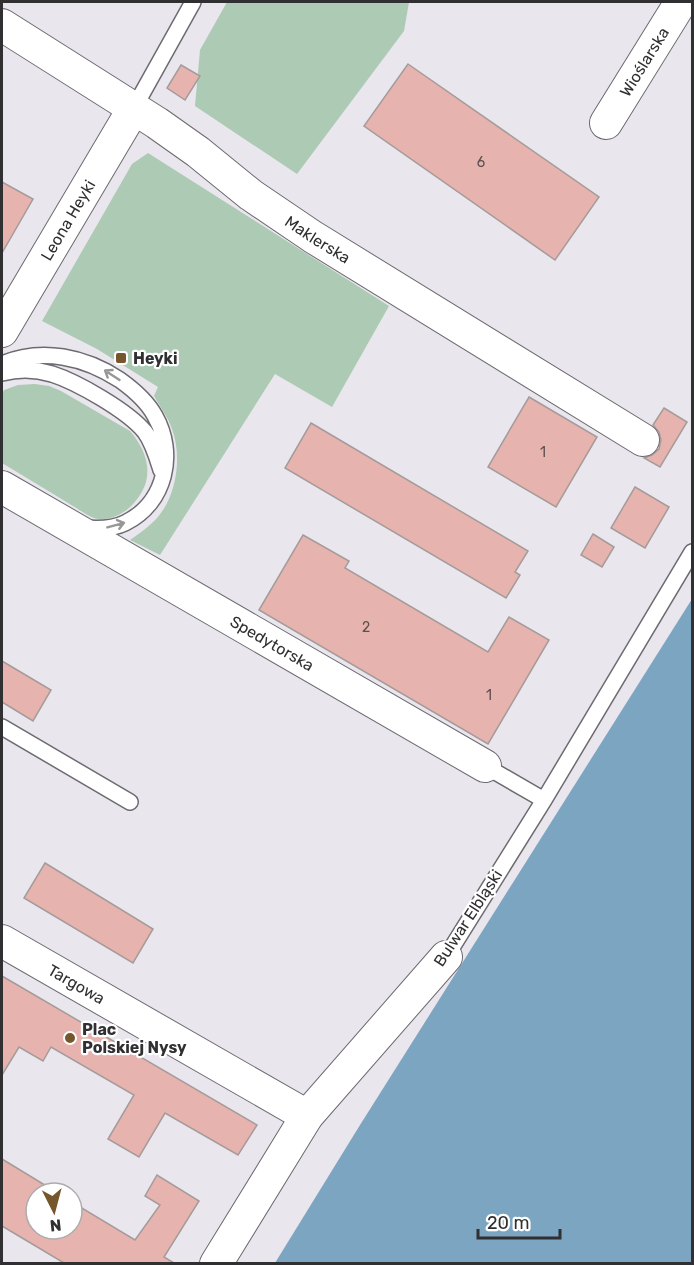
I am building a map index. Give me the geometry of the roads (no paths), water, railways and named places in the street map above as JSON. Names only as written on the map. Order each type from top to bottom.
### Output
[{"type":"street","name":"Wioślarska","points":[[606,123],[681,2]]},
{"type":"street","name":"Maklerska","points":[[2,25],[179,138],[251,195],[304,231],[643,440]]},
{"type":"street","name":"Leona Heyki","points":[[2,331],[134,108]]},
{"type":"street","name":"Spedytorska","points":[[2,487],[485,766]]},
{"type":"street","name":"Targowa","points":[[2,941],[307,1116]]},
{"type":"street","name":"Bulwar Elbląski","points":[[216,1263],[307,1116],[446,957]]},
{"type":"lane","points":[[134,108],[193,2]]},
{"type":"lane","points":[[2,364],[39,355],[64,357],[91,364],[127,385],[147,403],[160,426],[166,451],[163,479],[159,490],[145,509],[124,524],[112,527],[84,528],[59,520]]},
{"type":"lane","points":[[2,373],[23,370],[52,374],[111,405],[145,432],[155,450],[163,479]]},
{"type":"lane","name":"Bulwar Elbląski","points":[[446,957],[544,800],[693,552]]},
{"type":"lane","points":[[2,727],[130,802]]},
{"type":"lane","name":"Spedytorska","points":[[485,766],[544,800]]},
{"type":"water","points":[[692,599],[692,1263],[275,1263],[360,1125]]},
{"type":"place","name":"Heyki","points":[[121,358]]},
{"type":"place","name":"Plac Polskiej Nysy","points":[[70,1038]]}]
